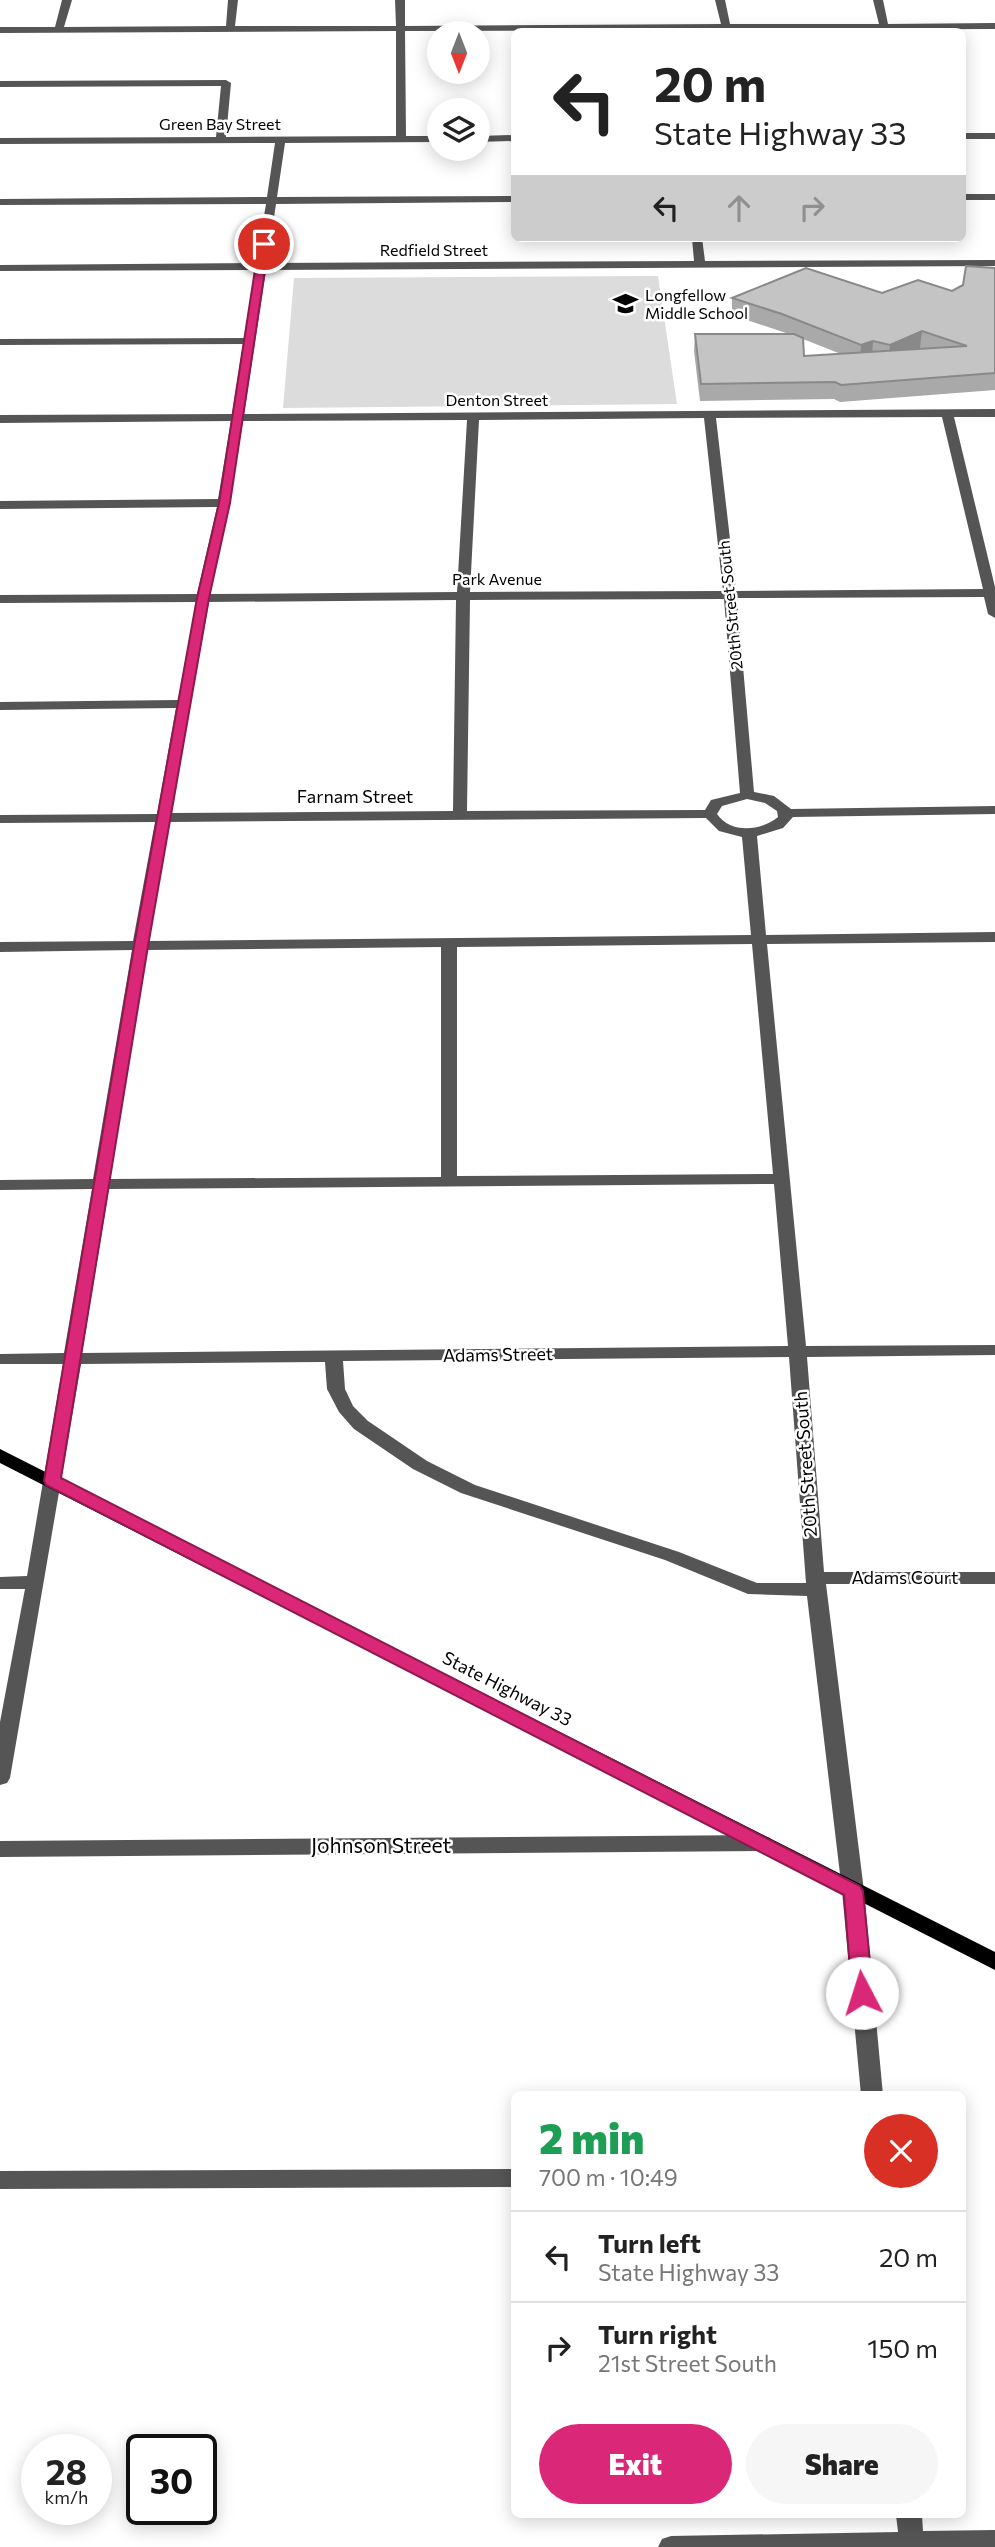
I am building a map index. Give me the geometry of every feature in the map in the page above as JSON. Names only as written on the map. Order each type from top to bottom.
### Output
[{"type":"main road","name":"State Highway 33","points":[[0,1455],[995,1962]]},
{"type":"street","points":[[60,30],[67,0]]},
{"type":"street","points":[[230,30],[233,0]]},
{"type":"street","points":[[400,0],[401,139]]},
{"type":"street","points":[[720,0],[726,27]]},
{"type":"street","points":[[878,0],[884,27]]},
{"type":"street","points":[[663,28],[995,26]]},
{"type":"street","points":[[0,30],[511,30]]},
{"type":"street","points":[[0,84],[226,83],[221,140]]},
{"type":"street","points":[[966,136],[995,136]]},
{"type":"street","points":[[490,139],[511,138]]},
{"type":"street","points":[[0,1778],[36,1583],[141,946],[203,598],[224,503],[281,139]]},
{"type":"street","name":"Green Bay Street","points":[[0,141],[427,139]]},
{"type":"street","points":[[966,197],[995,197]]},
{"type":"street","points":[[0,202],[511,199]]},
{"type":"street","points":[[697,242],[700,264]]},
{"type":"street","name":"Redfield Street","points":[[0,268],[995,263]]},
{"type":"street","points":[[0,342],[250,341]]},
{"type":"street","points":[[947,413],[993,593],[995,614]]},
{"type":"street","name":"Denton Street","points":[[0,419],[995,413]]},
{"type":"street","name":"20th Street South","points":[[710,415],[730,595],[747,795]]},
{"type":"street","points":[[460,816],[463,597],[473,416]]},
{"type":"street","points":[[0,505],[224,503]]},
{"type":"street","name":"Park Avenue","points":[[0,599],[993,593]]},
{"type":"street","points":[[0,706],[184,704]]},
{"type":"street","points":[[747,795],[769,799],[786,813],[785,819],[772,829],[749,832],[718,824],[710,814],[716,803],[747,795]]},
{"type":"street","points":[[786,813],[995,810]]},
{"type":"street","name":"Farnam Street","points":[[0,819],[710,814]]},
{"type":"street","name":"20th Street South","points":[[749,832],[816,1584],[853,1891],[872,2091]]},
{"type":"street","points":[[0,947],[995,937]]},
{"type":"street","points":[[449,944],[449,1180]]},
{"type":"street","points":[[0,1185],[781,1179]]},
{"type":"street","name":"Adams Street","points":[[0,1359],[995,1350]]},
{"type":"street","name":"Adams Court","points":[[334,1356],[336,1389],[345,1408],[361,1425],[387,1445],[444,1477],[529,1511],[673,1556],[755,1589],[816,1584],[995,1578]]},
{"type":"street","points":[[0,1583],[36,1583]]},
{"type":"street","name":"Johnson Street","points":[[0,1849],[762,1843]]},
{"type":"street","points":[[0,2180],[511,2178]]},
{"type":"street","points":[[909,2518],[912,2544]]},
{"type":"street","points":[[671,2547],[995,2541]]},
{"type":"shaded area","points":[[658,276],[677,404],[283,408],[294,278]]},
{"type":"building","points":[[966,266],[995,268],[995,373],[841,385],[835,382],[701,384],[695,334],[794,334],[803,338],[804,356],[967,346],[922,331],[890,345],[873,341],[861,345],[732,298],[806,268],[882,293],[918,280],[952,291],[963,285]]},
{"type":"place","name":"Longfellow Middle School","points":[[625,304]]},
{"type":"route","points":[[264,244],[224,503],[203,598],[141,946],[52,1481],[853,1891],[862,1993]]}]
